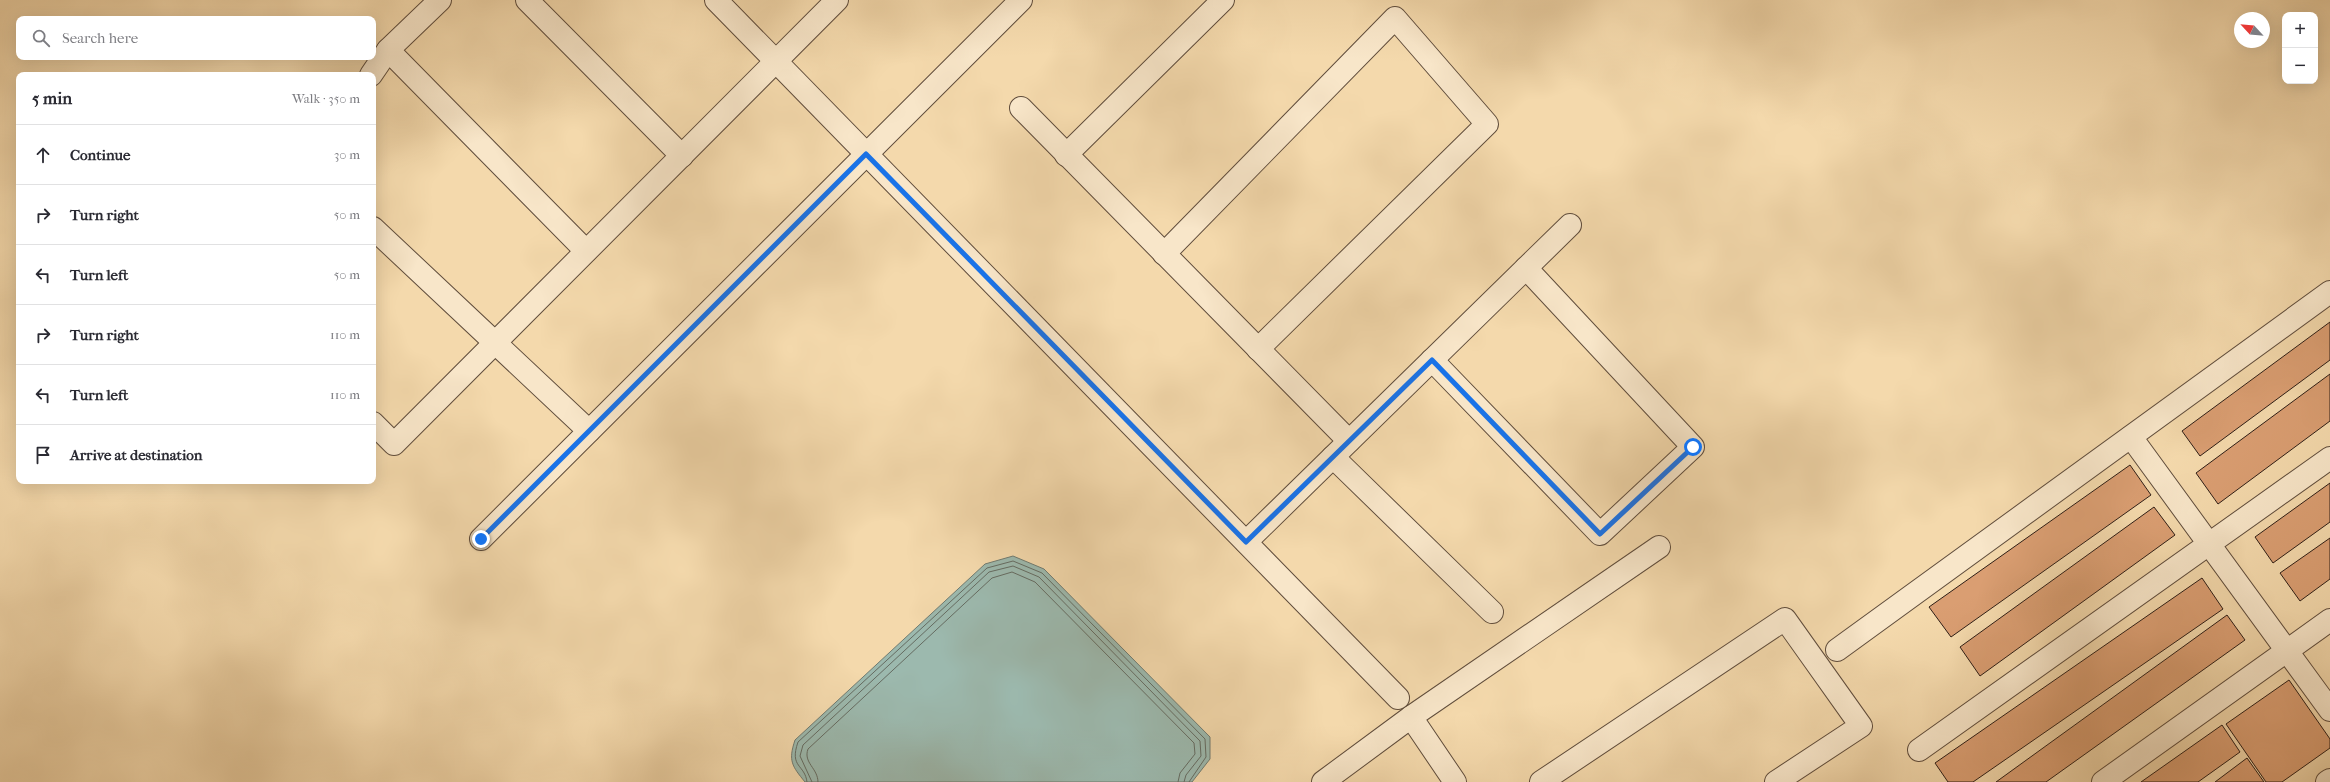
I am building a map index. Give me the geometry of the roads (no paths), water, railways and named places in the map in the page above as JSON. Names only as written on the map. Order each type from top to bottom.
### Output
[{"type":"street","points":[[373,72],[388,50],[440,0]]},
{"type":"street","points":[[527,0],[682,156]]},
{"type":"street","points":[[716,0],[1398,698]]},
{"type":"street","points":[[376,426],[394,444],[837,0]]},
{"type":"street","points":[[481,539],[1021,0]]},
{"type":"street","points":[[1066,155],[1223,0]]},
{"type":"street","points":[[1164,254],[1395,18],[1487,124],[1258,349]]},
{"type":"street","points":[[388,50],[586,251]]},
{"type":"street","points":[[1021,108],[1349,441]]},
{"type":"street","points":[[1246,542],[1570,225]]},
{"type":"street","points":[[376,231],[589,431]]},
{"type":"street","points":[[1432,360],[1600,534],[1693,447],[1526,268]]},
{"type":"street","points":[[1837,650],[2330,292]]},
{"type":"street","points":[[2131,437],[2330,710]]},
{"type":"street","points":[[1332,457],[1492,612]]},
{"type":"street","points":[[1919,750],[2330,458]]},
{"type":"street","points":[[1323,782],[1411,717],[1659,547]]},
{"type":"street","points":[[1541,782],[1785,619],[1861,726],[1776,782]]},
{"type":"street","points":[[2103,782],[2330,620]]},
{"type":"street","points":[[1411,717],[1455,782]]},
{"type":"water","points":[[1013,556],[1044,569],[1210,737],[1210,759],[1192,782],[805,782],[792,763],[792,753],[795,740],[985,564]]}]
